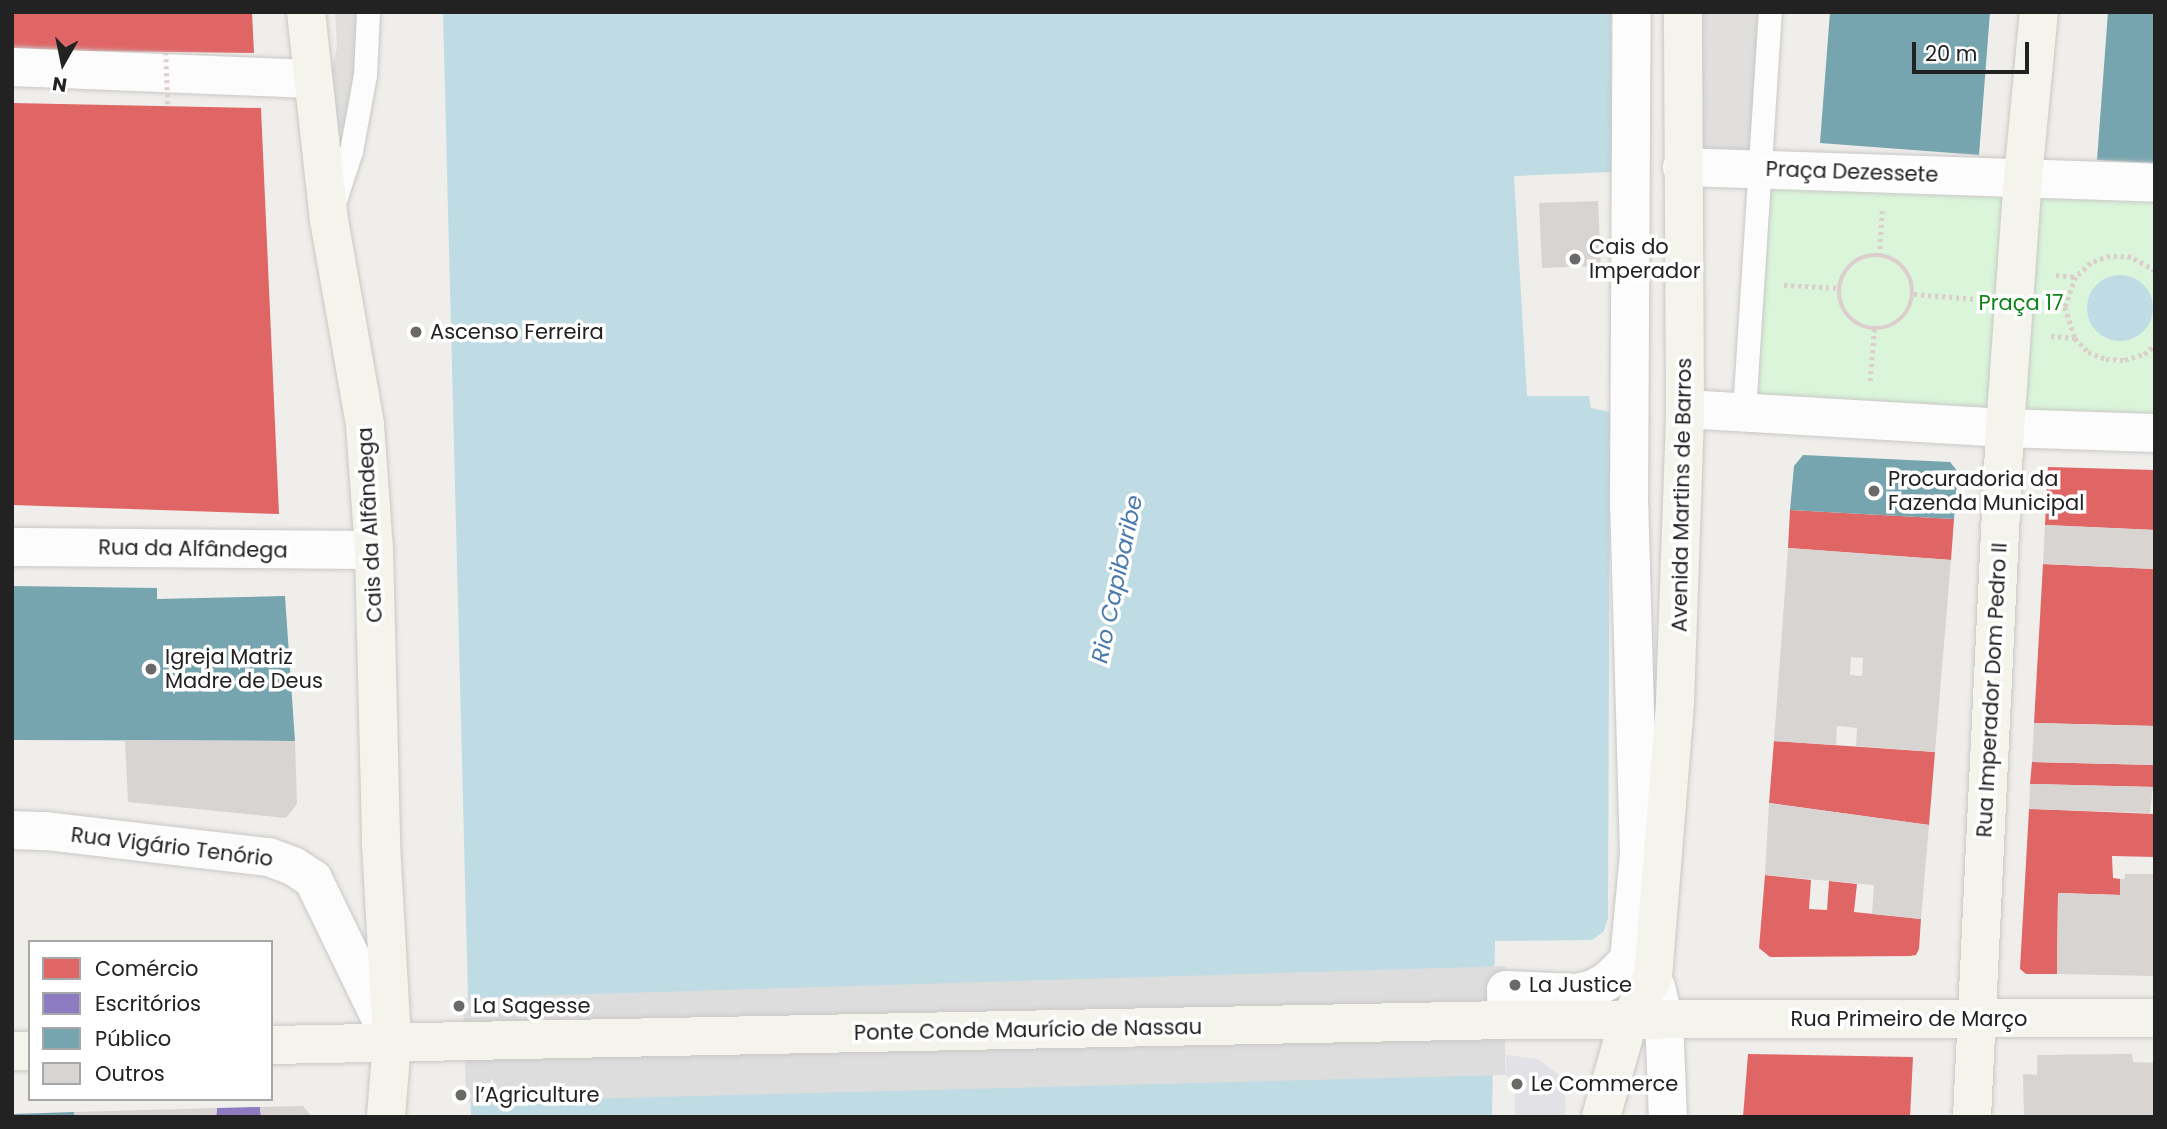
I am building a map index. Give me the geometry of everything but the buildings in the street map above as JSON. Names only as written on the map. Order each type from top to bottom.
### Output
[{"type":"main road","name":"Cais da Alfândega","points":[[306,12],[311,79],[329,220],[365,425],[374,550],[381,844],[392,1042],[386,1117]]},
{"type":"main road","name":"Avenida Martins de Barros","points":[[1601,1117],[1646,1021],[1653,977],[1675,702],[1685,409],[1683,12]]},
{"type":"main road","name":"Rua Imperador Dom Pedro II","points":[[1972,1117],[2005,428],[2023,177],[2039,12]]},
{"type":"main road","name":"Rua Primeiro de Março","points":[[1646,1021],[2155,1018]]},
{"type":"main road","name":"Ponte Conde Maurício de Nassau","points":[[273,1045],[1507,1020],[1646,1021]]},
{"type":"street","points":[[1507,1020],[1506,990],[1577,993],[1594,989],[1609,980],[1629,960],[1639,855],[1629,507],[1632,12]]},
{"type":"street","points":[[12,67],[311,79]]},
{"type":"street","name":"Praça Dezessete","points":[[1682,167],[2023,177]]},
{"type":"street","points":[[2023,177],[2155,183]]},
{"type":"street","points":[[1685,409],[2005,428],[2155,433]]},
{"type":"street","name":"Rua da Alfândega","points":[[12,547],[374,550]]},
{"type":"street","name":"Rua Vigário Tenório","points":[[12,830],[46,831],[270,857],[293,866],[313,879],[392,1042]]},
{"type":"street","points":[[1646,1021],[1668,1117]]},
{"type":"lane","points":[[329,220],[353,139],[365,75],[369,12]]},
{"type":"lane","points":[[1744,411],[1770,12]]},
{"type":"path","points":[[166,52],[168,106]]},
{"type":"path","points":[[1879,256],[1900,264],[1908,272],[1914,294],[1906,316],[1897,324],[1874,329],[1859,325],[1848,316],[1841,303],[1839,288],[1848,268],[1868,257],[1879,256]]},
{"type":"path","points":[[2155,271],[2131,257],[2110,256],[2091,263],[2076,276],[2065,307],[2075,338],[2088,352],[2106,359],[2125,360],[2144,354],[2155,345]]},
{"type":"path","points":[[1753,283],[1839,288]]},
{"type":"path","points":[[1914,294],[2014,302]]},
{"type":"path","points":[[1867,418],[1874,329]]},
{"type":"green space","name":"Praça 17","points":[[1761,170],[2155,183],[2155,433],[1744,411]]},
{"type":"shaded area","points":[[335,12],[374,12],[347,127],[330,132],[329,82],[337,47]]},
{"type":"shaded area","points":[[1683,12],[1770,12],[1761,170],[1682,167]]},
{"type":"shaded area","points":[[1506,1055],[1538,1059],[1564,1079],[1566,1117],[1515,1117],[1515,1081],[1505,1075]]},
{"type":"water","name":"Rio Capibaribe","points":[[443,12],[1611,12],[1612,172],[1514,176],[1527,396],[1589,396],[1591,408],[1610,412],[1608,918],[1604,931],[1592,940],[1495,941],[1492,1117],[471,1117]]},
{"type":"water","points":[[2120,275],[2133,277],[2148,290],[2153,308],[2151,321],[2138,336],[2120,341],[2107,339],[2092,326],[2087,308],[2089,295],[2102,280]]},
{"type":"pier","points":[[1505,966],[1505,1075],[466,1102],[463,998]]},
{"type":"place","name":"Cais do Imperador","points":[[1575,259]]},
{"type":"place","name":"Ascenso Ferreira","points":[[416,332]]},
{"type":"place","name":"Procuradoria da Fazenda Municipal","points":[[1874,491]]},
{"type":"place","name":"Igreja Matriz Madre de Deus","points":[[151,669]]},
{"type":"place","name":"La Justice","points":[[1515,985]]},
{"type":"place","name":"La Sagesse","points":[[459,1006]]},
{"type":"place","name":"Le Commerce","points":[[1517,1084]]},
{"type":"place","name":"l’Agriculture","points":[[461,1095]]}]
